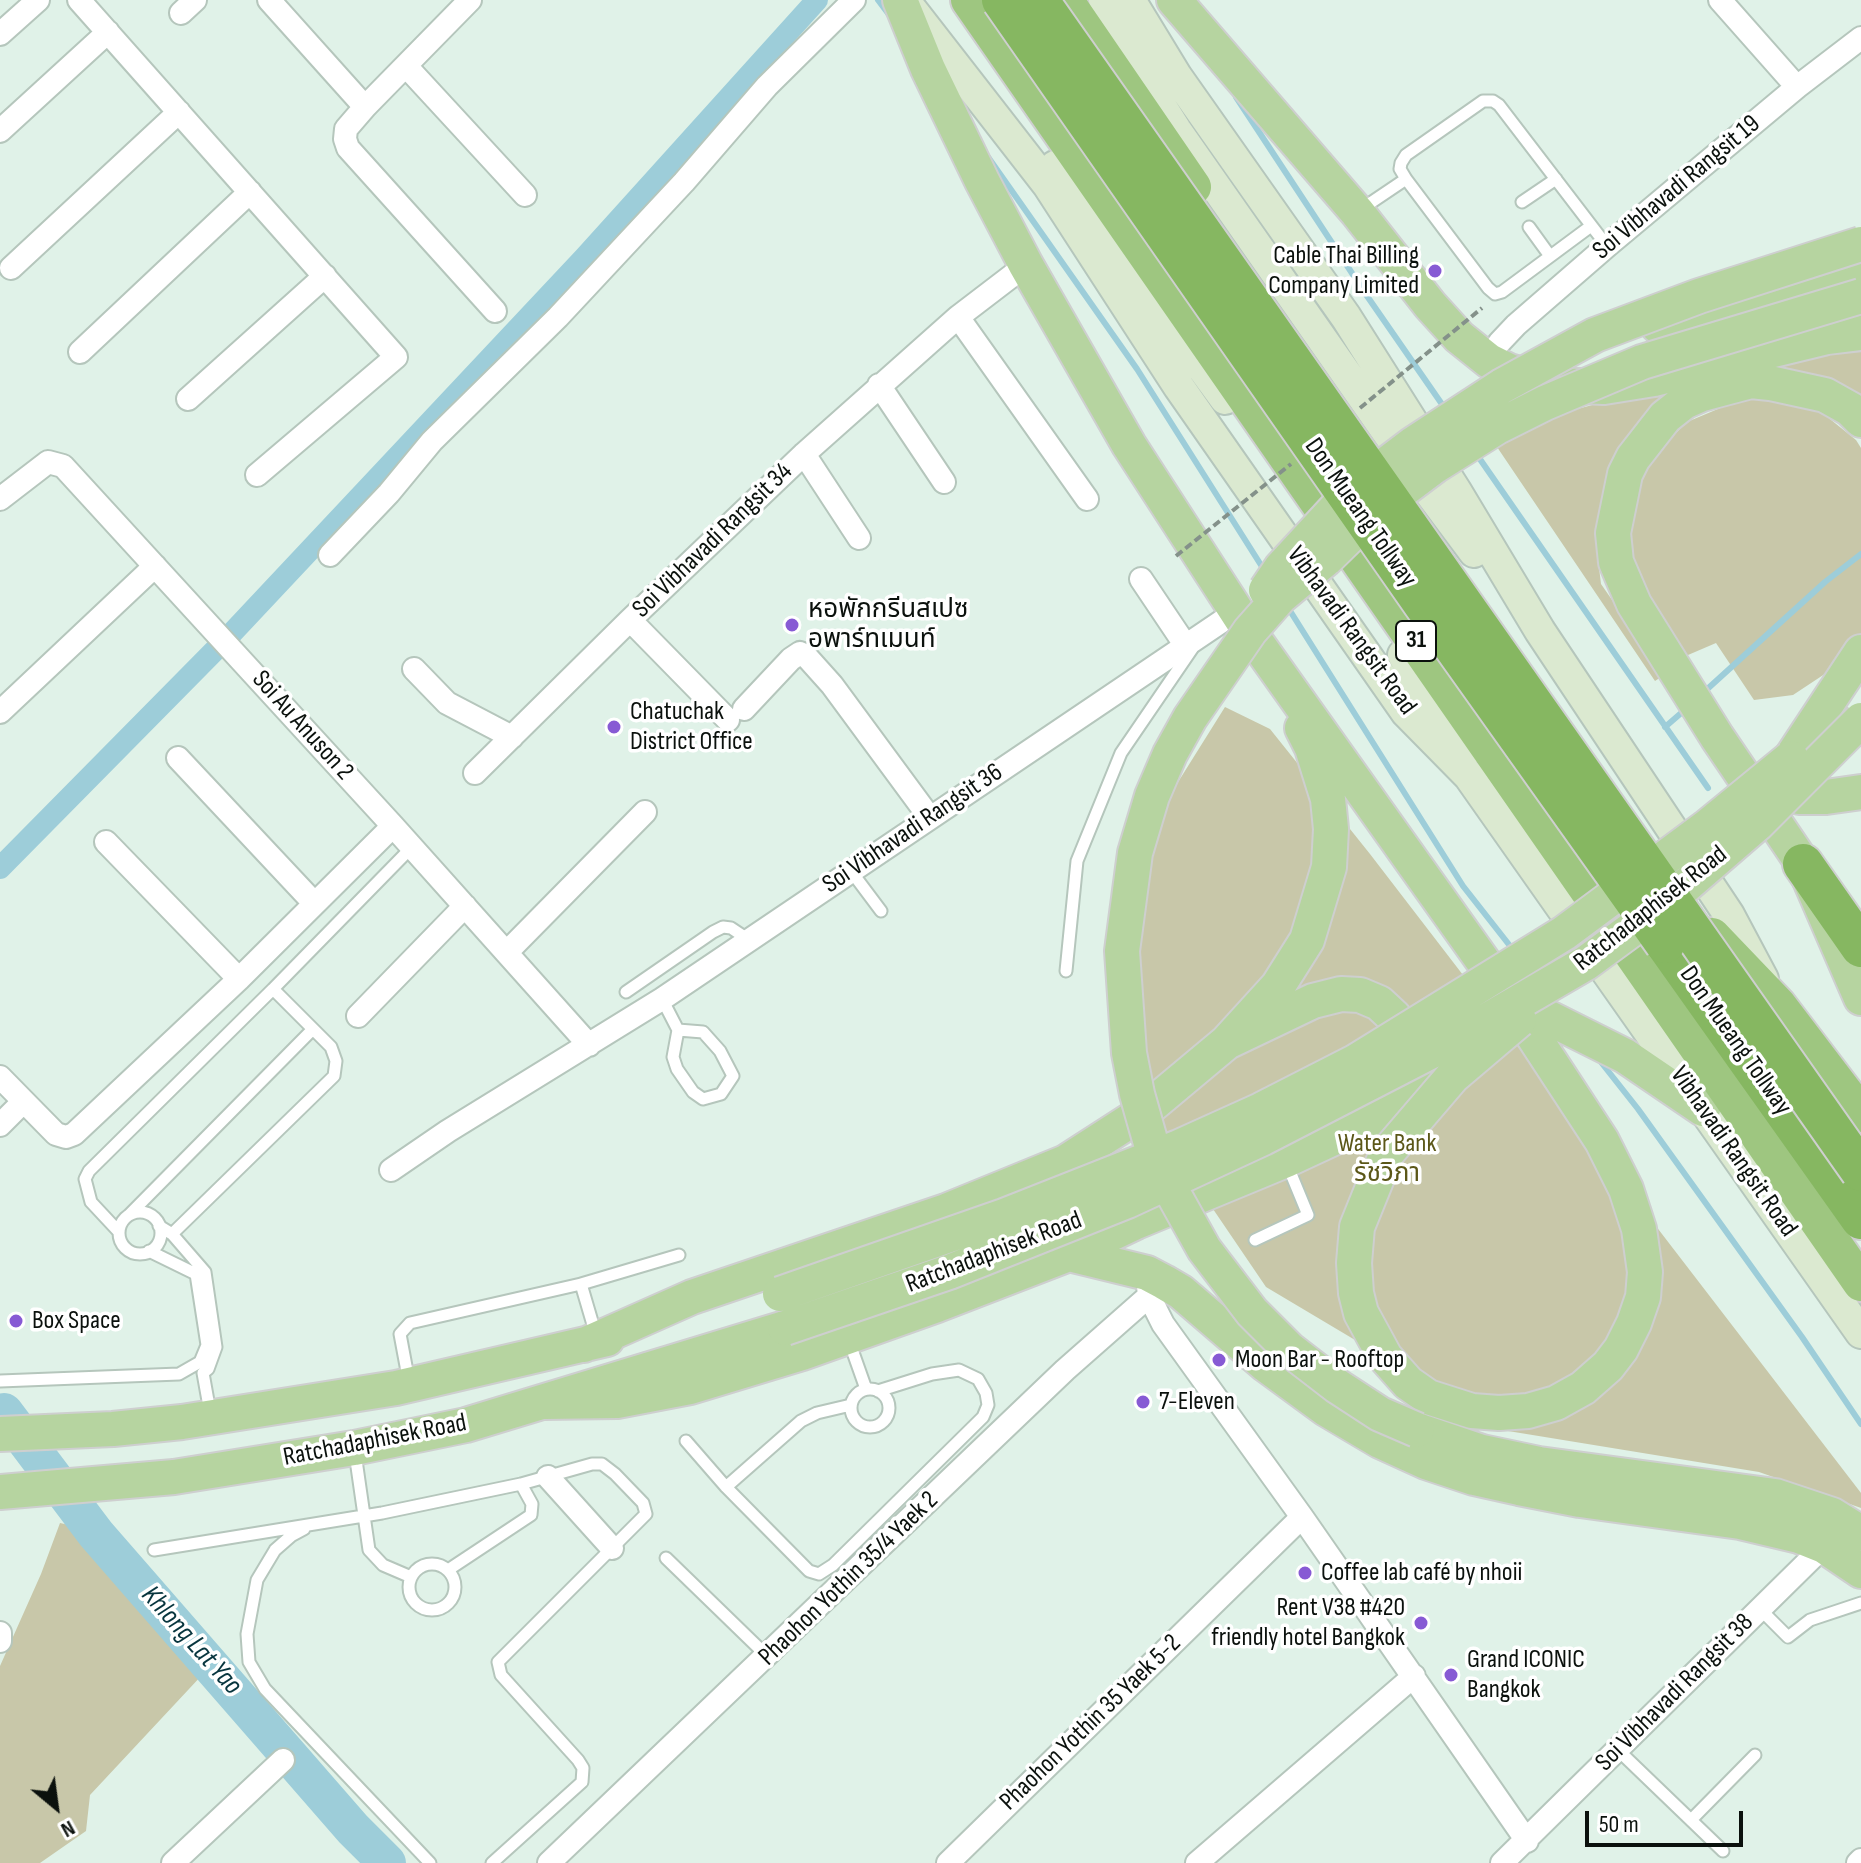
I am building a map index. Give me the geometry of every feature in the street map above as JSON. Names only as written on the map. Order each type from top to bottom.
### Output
[{"type":"highway","name":"Vibhavadi Rangsit Road","points":[[969,0],[1861,1283]]},
{"type":"highway","name":"Don Mueang Tollway","points":[[1002,0],[1432,615],[1861,1219]]},
{"type":"highway","name":"Don Mueang Tollway","points":[[1038,0],[1861,1171]]},
{"type":"highway","points":[[1065,0],[1716,941],[1778,1005],[1861,1114]]},
{"type":"highway","points":[[1803,864],[1861,947]]},
{"type":"main road","points":[[902,0],[928,69],[1026,265],[1129,445],[1248,628],[1500,985],[1602,1141],[1626,1189],[1644,1251],[1643,1297],[1621,1349],[1608,1366],[1583,1388],[1556,1403],[1528,1411],[1472,1411],[1428,1397],[1408,1383],[1385,1357],[1361,1313],[1354,1263],[1357,1227],[1387,1153],[1453,1076],[1586,963]]},
{"type":"main road","name":"Vibhavadi Rangsit Road","points":[[902,0],[1048,185],[1179,387],[1406,712],[1469,776],[1861,1333]]},
{"type":"main road","points":[[932,0],[935,14],[951,41],[1073,187],[1421,681],[1444,719],[1469,776]]},
{"type":"main road","points":[[1104,0],[1147,84],[1176,130],[1455,529],[1540,631]]},
{"type":"main road","points":[[1130,0],[1177,77],[1346,317],[1540,631],[1729,915],[1778,1005]]},
{"type":"main road","points":[[1174,0],[1357,212],[1430,305],[1459,337],[1489,361],[1531,380],[1555,385],[1604,387],[1654,379],[1827,337],[1861,333]]},
{"type":"main road","points":[[1861,244],[1699,296],[1595,335],[1457,414],[1355,488],[1281,568],[1264,593],[1248,628],[1170,754],[1152,796],[1135,853],[1122,951],[1127,1040],[1137,1094],[1150,1140],[1170,1188],[1204,1249],[1244,1302],[1306,1364],[1380,1414],[1482,1452],[1539,1464],[1775,1496],[1832,1515],[1861,1533]]},
{"type":"main road","points":[[1430,305],[1514,351],[1558,355],[1677,321],[1861,262]]},
{"type":"main road","points":[[1248,628],[1375,511],[1435,466],[1497,427],[1642,362],[1861,296]]},
{"type":"main road","points":[[1861,420],[1850,409],[1825,395],[1751,381],[1716,389],[1684,402],[1665,417],[1633,458],[1625,474],[1613,533],[1616,562],[1634,604],[1717,737],[1803,864],[1861,998]]},
{"type":"main road","points":[[590,1342],[692,1297],[946,1211],[1066,1162],[1142,1113],[1227,1042],[1278,986],[1307,940],[1329,867],[1331,829],[1328,799],[1312,748],[1248,628]]},
{"type":"main road","points":[[1791,758],[1861,652]]},
{"type":"main road","name":"Ratchadaphisek Road","points":[[0,1434],[113,1429],[210,1417],[410,1385],[590,1342],[780,1294],[990,1221],[1164,1153],[1261,1110],[1355,1062],[1564,933],[1708,826],[1791,758],[1861,685]]},
{"type":"main road","name":"Ratchadaphisek Road","points":[[9,1491],[174,1477],[354,1448],[466,1425],[785,1328],[949,1272],[1191,1173],[1365,1088],[1586,963],[1654,913],[1757,824],[1861,720]]},
{"type":"main road","points":[[1741,772],[1776,790],[1799,797],[1861,792]]},
{"type":"main road","points":[[1500,985],[1559,1023],[1625,1056],[1703,1109]]},
{"type":"main road","points":[[544,1402],[617,1401],[690,1387],[848,1337],[1069,1254],[1374,1119],[1402,1101],[1414,1087],[1417,1073],[1410,1046],[1394,1017],[1379,1003],[1360,995],[1313,1001],[1227,1042]]},
{"type":"main road","points":[[1148,1284],[1156,1237],[1163,1224],[1189,1200]]},
{"type":"main road","points":[[1069,1254],[1148,1284],[1181,1292],[1266,1365],[1326,1409],[1380,1441],[1426,1462],[1474,1478],[1580,1500],[1740,1522],[1799,1536],[1824,1546],[1861,1571]]},
{"type":"street","points":[[0,34],[38,0]]},
{"type":"street","points":[[79,0],[396,357],[257,475]]},
{"type":"street","points":[[269,0],[365,107]]},
{"type":"street","points":[[470,0],[365,107],[346,129],[345,139],[348,148],[495,311]]},
{"type":"street","points":[[330,555],[389,493],[432,441],[511,365],[684,182],[767,86],[854,0]]},
{"type":"street","points":[[1720,0],[1797,87]]},
{"type":"street","points":[[0,131],[108,32]]},
{"type":"street","name":"Soi Vibhavadi Rangsit 19","points":[[1499,343],[1607,246],[1797,87],[1861,38]]},
{"type":"street","points":[[406,66],[525,195]]},
{"type":"street","points":[[11,268],[179,112]]},
{"type":"street","points":[[80,352],[250,192]]},
{"type":"street","name":"Soi Vibhavadi Rangsit 34","points":[[475,773],[804,454],[958,317],[1026,265]]},
{"type":"street","points":[[188,399],[325,276]]},
{"type":"street","points":[[958,317],[1087,499]]},
{"type":"street","points":[[879,385],[944,482]]},
{"type":"street","points":[[804,454],[859,538]]},
{"type":"street","name":"Soi Au Anuson 2","points":[[0,499],[43,465],[53,461],[59,463],[393,826],[589,1045]]},
{"type":"street","points":[[0,712],[155,566]]},
{"type":"street","points":[[1141,579],[1195,639]]},
{"type":"street","points":[[630,620],[736,715],[791,659],[800,653],[806,656],[832,685],[930,818]]},
{"type":"street","name":"Soi Vibhavadi Rangsit 36","points":[[391,1170],[448,1131],[662,999],[1195,639],[1248,628]]},
{"type":"street","points":[[414,669],[447,703],[512,737]]},
{"type":"street","points":[[178,758],[314,903]]},
{"type":"street","points":[[507,952],[645,812]]},
{"type":"street","points":[[0,1077],[56,1134],[66,1137],[74,1134],[239,979],[393,826]]},
{"type":"street","points":[[106,842],[239,979]]},
{"type":"street","points":[[358,1016],[465,906]]},
{"type":"street","points":[[0,1125],[23,1102]]},
{"type":"street","points":[[1148,1284],[1163,1324],[1414,1676],[1527,1841]]},
{"type":"street","name":"Phaohon Yothin 35/4 Yaek 2","points":[[549,1863],[1065,1370],[1148,1284]]},
{"type":"street","points":[[548,1477],[612,1548]]},
{"type":"street","name":"Phaohon Yothin 35 Yaek 5-2","points":[[948,1863],[1302,1517]]},
{"type":"street","name":"Soi Vibhavadi Rangsit 38","points":[[1502,1863],[1824,1546]]},
{"type":"street","points":[[0,1633],[0,1641]]},
{"type":"street","points":[[1197,1863],[1414,1676]]},
{"type":"street","points":[[173,1863],[283,1760]]},
{"type":"lane","points":[[1591,226],[1502,292],[1495,294],[1400,169],[1406,155],[1483,101],[1499,105],[1607,246]]},
{"type":"lane","points":[[1357,212],[1406,179]]},
{"type":"lane","points":[[1522,202],[1556,179]]},
{"type":"lane","points":[[1529,227],[1550,256]]},
{"type":"lane","points":[[1066,971],[1077,861],[1121,753],[1195,639]]},
{"type":"lane","points":[[159,1226],[160,1240],[149,1251],[139,1254],[127,1250],[122,1245],[119,1232],[91,1202],[85,1179],[89,1171],[411,848]]},
{"type":"lane","points":[[851,871],[881,911]]},
{"type":"lane","points":[[626,992],[723,927],[731,928],[749,940]]},
{"type":"lane","points":[[172,1234],[334,1076],[334,1053],[273,989]]},
{"type":"lane","points":[[662,999],[678,1030],[673,1057],[677,1069],[693,1092],[703,1099],[721,1094],[733,1076],[720,1051],[703,1032],[678,1030]]},
{"type":"lane","points":[[119,1232],[124,1220],[313,1029]]},
{"type":"lane","points":[[1255,1240],[1308,1215],[1286,1160]]},
{"type":"lane","points":[[129,1215],[150,1215],[159,1226],[172,1234],[205,1272],[216,1347],[208,1369],[203,1373],[210,1417]]},
{"type":"lane","points":[[0,1381],[179,1374],[200,1362],[207,1345],[196,1274],[149,1251]]},
{"type":"lane","points":[[410,1385],[400,1334],[410,1323],[581,1284],[679,1255]]},
{"type":"lane","points":[[581,1284],[590,1342]]},
{"type":"lane","points":[[686,1441],[726,1487],[809,1571],[825,1572],[983,1417],[988,1405],[983,1386],[965,1371],[932,1374],[872,1390],[856,1395],[851,1413],[857,1423],[868,1427],[879,1425],[887,1417],[889,1409],[886,1398],[872,1390],[848,1337]]},
{"type":"lane","points":[[726,1487],[809,1416],[851,1405]]},
{"type":"lane","points":[[354,1448],[367,1544],[372,1556],[383,1565],[411,1577]]},
{"type":"lane","points":[[154,1550],[364,1516],[521,1484],[597,1463],[615,1474],[645,1506],[646,1514],[498,1662],[501,1675],[583,1768],[582,1782],[492,1863]]},
{"type":"lane","points":[[448,1570],[531,1515],[532,1504],[521,1484]]},
{"type":"lane","points":[[320,1523],[291,1536],[275,1550],[263,1567],[252,1598],[247,1634],[249,1662],[265,1689],[430,1863]]},
{"type":"lane","points":[[666,1558],[768,1657]]},
{"type":"lane","points":[[435,1564],[448,1570],[455,1585],[453,1596],[446,1605],[436,1610],[425,1609],[412,1599],[409,1588],[411,1577],[421,1567],[435,1564]]},
{"type":"lane","points":[[1760,1609],[1788,1637],[1810,1620],[1861,1603]]},
{"type":"lane","points":[[1618,1750],[1723,1851]]},
{"type":"lane","points":[[1691,1820],[1755,1755]]},
{"type":"green space","points":[[1861,342],[1861,404],[1828,382],[1791,369],[1750,368],[1625,454],[1601,505],[1597,551],[1601,584],[1664,675],[1655,681],[1495,444],[1544,418],[1748,363]]},
{"type":"green space","points":[[1754,398],[1790,401],[1820,411],[1856,440],[1861,448],[1861,650],[1793,695],[1754,700],[1716,643],[1681,658],[1640,597],[1624,540],[1641,476],[1661,448],[1687,422]]},
{"type":"green space","name":"Water Bank รัชวิภา","points":[[1225,707],[1270,729],[1370,854],[1861,1493],[1861,1508],[1759,1472],[1508,1431],[1266,1287],[1160,1131],[1142,1068],[1129,924],[1148,830]]},
{"type":"green space","points":[[60,1523],[78,1527],[203,1674],[90,1795],[86,1831],[40,1863],[0,1863],[0,1666]]},
{"type":"waterway","points":[[0,868],[231,634],[585,257],[817,0]]},
{"type":"waterway","points":[[878,0],[890,16]]},
{"type":"waterway","points":[[1236,97],[1446,410]]},
{"type":"waterway","points":[[988,157],[1137,369],[1266,573]]},
{"type":"waterway","points":[[1475,452],[1708,788]]},
{"type":"waterway","points":[[1704,692],[1825,582],[1861,554]]},
{"type":"waterway","points":[[1287,606],[1463,886],[1514,951]]},
{"type":"waterway","points":[[1665,727],[1687,708]]},
{"type":"waterway","points":[[1597,1057],[1638,1109],[1861,1424]]},
{"type":"waterway","name":"Khlong Lat Yao","points":[[4,1412],[96,1534],[353,1829],[387,1863]]},
{"type":"place","name":"Cable Thai Billing Company Limited","points":[[1435,271]]},
{"type":"place","name":"หอพักกรีนสเปซ อพาร์ทเมนท์","points":[[792,625]]},
{"type":"place","name":"Chatuchak District Office","points":[[614,727]]},
{"type":"place","name":"Box Space","points":[[16,1321]]},
{"type":"place","name":"Moon Bar - Rooftop","points":[[1219,1360]]},
{"type":"place","name":"7-Eleven","points":[[1143,1402]]},
{"type":"place","name":"Coffee lab café by nhoii","points":[[1305,1573]]},
{"type":"place","name":"Rent V38 #420 friendly hotel Bangkok","points":[[1421,1623]]},
{"type":"place","name":"Grand ICONIC Bangkok","points":[[1451,1675]]}]
